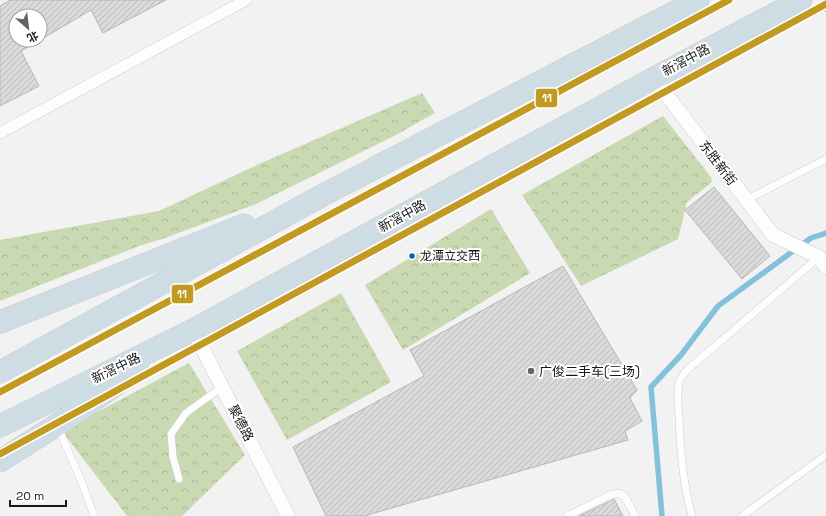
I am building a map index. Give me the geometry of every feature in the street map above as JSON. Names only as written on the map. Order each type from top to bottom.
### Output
[{"type":"highway","points":[[0,372],[323,195],[698,0]]},
{"type":"highway","name":"新滘中路","points":[[0,426],[193,330],[654,78],[800,0]]},
{"type":"highway","points":[[0,322],[323,195]]},
{"type":"highway","points":[[0,332],[117,275]]},
{"type":"highway","points":[[0,461],[58,425],[193,330]]},
{"type":"street","points":[[0,133],[246,0]]},
{"type":"street","name":"东胜新街","points":[[654,78],[773,236],[818,259]]},
{"type":"street","name":"聚德路","points":[[193,330],[288,516]]},
{"type":"lane","points":[[746,200],[826,159]]},
{"type":"lane","points":[[692,516],[687,499],[680,442],[678,396],[680,382],[686,371],[818,259]]},
{"type":"lane","points":[[179,479],[173,457],[171,434],[186,413],[222,387]]},
{"type":"lane","points":[[58,425],[94,516]]},
{"type":"lane","points":[[742,516],[826,455]]},
{"type":"lane","points":[[567,516],[610,495],[619,493],[625,497],[635,516]]},
{"type":"path","points":[[819,0],[826,13]]},
{"type":"green space","points":[[422,93],[435,113],[394,136],[256,204],[165,238],[139,246],[0,301],[0,240],[159,211],[259,164]]},
{"type":"green space","points":[[663,116],[711,177],[712,182],[687,202],[678,239],[581,286],[522,195]]},
{"type":"green space","points":[[491,209],[530,273],[403,350],[365,285]]},
{"type":"green space","points":[[341,293],[391,382],[287,440],[237,351]]},
{"type":"green space","points":[[189,363],[245,455],[182,516],[127,516],[62,431]]},
{"type":"building","points":[[10,0],[166,0],[103,33],[91,10],[48,35],[48,8],[8,8],[8,48],[26,48],[21,51],[39,86],[0,106],[0,6]]},
{"type":"building","points":[[714,187],[770,256],[742,279],[685,210]]},
{"type":"building","points":[[563,266],[637,390],[630,398],[642,421],[625,431],[628,440],[364,516],[326,516],[293,447],[424,376],[410,350]]},
{"type":"building","points":[[614,499],[623,516],[579,516],[612,500]]},
{"type":"waterway","points":[[662,516],[651,387],[681,355],[718,306],[811,238],[826,233]]},
{"type":"transit line","name":"11","points":[[0,392],[729,0]]},
{"type":"transit line","name":"11","points":[[0,454],[826,4]]},
{"type":"place","name":"龙潭立交西","points":[[412,256]]},
{"type":"place","name":"广俊二手车(三场)","points":[[531,371]]}]
